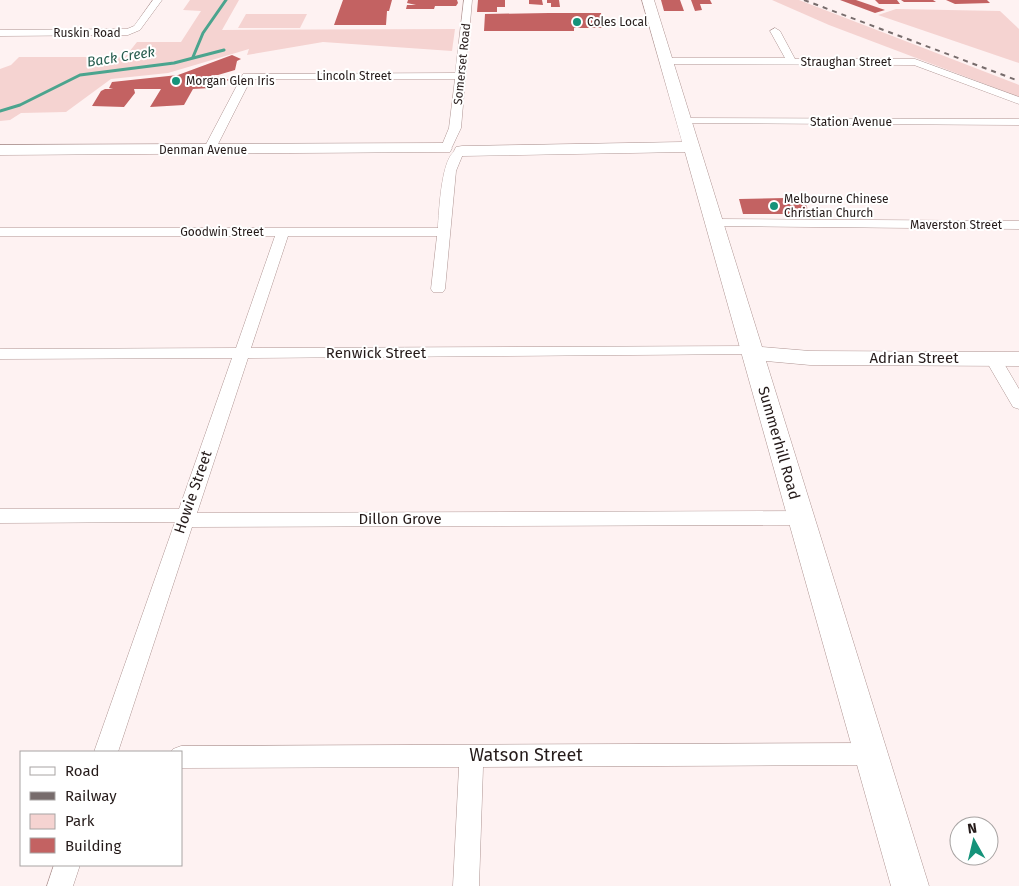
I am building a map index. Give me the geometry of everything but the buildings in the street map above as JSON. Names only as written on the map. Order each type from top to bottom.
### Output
[{"type":"main road","name":"Summerhill Road","points":[[648,0],[910,886]]},
{"type":"main road","name":"Denman Avenue","points":[[0,150],[692,149]]},
{"type":"main road","name":"Adrian Street","points":[[753,356],[1019,359]]},
{"type":"street","name":"Ruskin Road","points":[[0,33],[128,32],[137,28],[158,0]]},
{"type":"street","name":"Somerset Road","points":[[453,150],[468,0]]},
{"type":"street","points":[[776,31],[792,62]]},
{"type":"street","name":"Straughan Street","points":[[666,61],[915,62],[1019,101]]},
{"type":"street","name":"Lincoln Street","points":[[210,150],[247,76],[461,76]]},
{"type":"street","name":"Station Avenue","points":[[683,121],[1019,122]]},
{"type":"street","points":[[438,290],[453,150]]},
{"type":"street","name":"Maverston Street","points":[[714,223],[1019,225]]},
{"type":"street","name":"Goodwin Street","points":[[0,232],[444,232]]},
{"type":"street","name":"Howie Street","points":[[106,751],[283,232]]},
{"type":"street","name":"Renwick Street","points":[[0,354],[241,353],[753,356]]},
{"type":"street","points":[[993,359],[1019,403]]},
{"type":"street","name":"Dillon Grove","points":[[0,516],[175,515],[208,520],[801,518]]},
{"type":"street","name":"Watson Street","points":[[182,757],[871,754]]},
{"type":"street","points":[[466,886],[471,756]]},
{"type":"street","points":[[60,886],[67,866]]},
{"type":"green space","points":[[190,0],[239,0],[222,30],[455,29],[452,51],[323,42],[247,55],[249,49],[168,73],[111,79],[66,112],[21,113],[10,120],[0,121],[0,69],[11,65],[19,57],[125,57],[137,42],[181,42],[201,11],[183,10]]},
{"type":"green space","points":[[772,0],[799,0],[1019,85],[1019,97],[829,25]]},
{"type":"green space","points":[[896,9],[1000,11],[1019,29],[1019,63],[878,15]]},
{"type":"green space","points":[[246,14],[307,14],[300,28],[238,28]]},
{"type":"waterway","name":"Back Creek","points":[[193,57],[203,33],[226,0]]},
{"type":"waterway","name":"Back Creek","points":[[0,111],[20,105],[80,75],[174,63],[224,50]]},
{"type":"railway","points":[[804,0],[1019,81]]},
{"type":"place","name":"Coles Local","points":[[577,22]]},
{"type":"place","name":"Morgan Glen Iris","points":[[176,81]]},
{"type":"place","name":"Melbourne Chinese Christian Church","points":[[774,206]]}]
